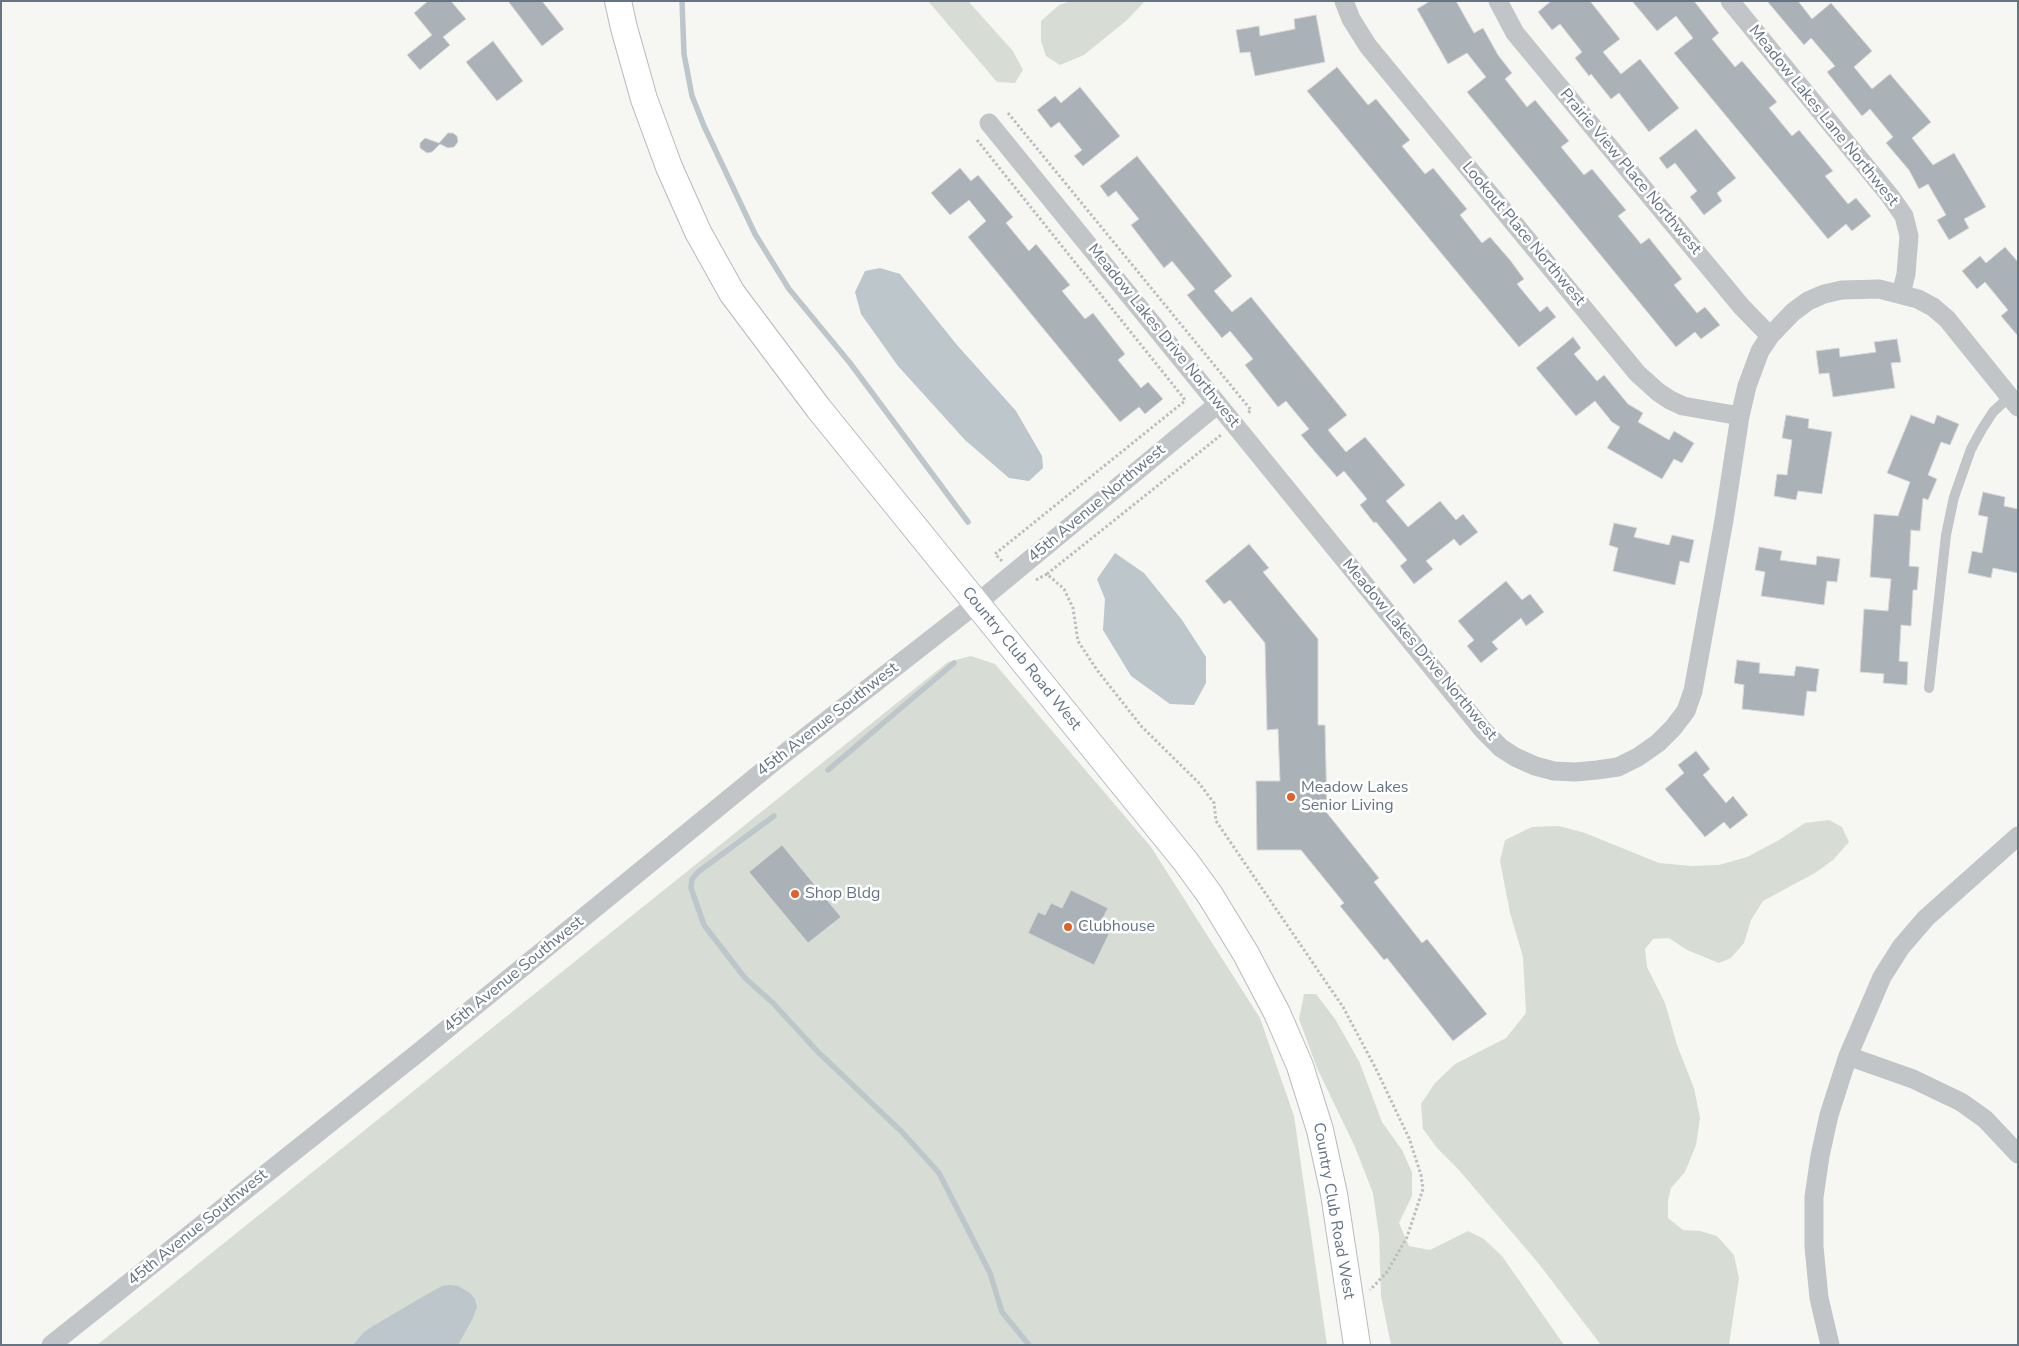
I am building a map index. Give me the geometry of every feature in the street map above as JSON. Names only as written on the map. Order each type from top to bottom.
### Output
[{"type":"main road","name":"Country Club Road West","points":[[618,1],[644,98],[669,168],[698,232],[732,293],[818,409],[1186,862],[1210,895],[1246,954],[1277,1013],[1300,1066],[1320,1130],[1334,1194],[1357,1345]]},
{"type":"street","name":"Lookout Place Northwest","points":[[1344,1],[1351,19],[1368,46],[1638,373],[1658,392],[1683,406],[1740,416]]},
{"type":"street","name":"Prairie View Place Northwest","points":[[1498,1],[1515,32],[1741,306],[1770,336]]},
{"type":"street","name":"Meadow Lakes Lane Northwest","points":[[1730,1],[1890,196],[1904,216],[1909,236],[1906,274],[1901,294]]},
{"type":"street","name":"Meadow Lakes Drive Northwest","points":[[989,123],[1483,730],[1501,748],[1535,766],[1554,771],[1575,772],[1618,766],[1638,757],[1658,743],[1686,711],[1693,690],[1724,520],[1740,416],[1760,351],[1770,336],[1793,312],[1824,294],[1863,288],[1901,294],[1918,299],[1933,307],[1946,319],[2014,402]]},
{"type":"street","name":"45th Avenue Northwest","points":[[976,604],[1218,404]]},
{"type":"street","name":"45th Avenue Southwest","points":[[50,1345],[419,1052],[774,762],[976,604]]},
{"type":"street","points":[[1830,1345],[1819,1298],[1814,1247],[1814,1197],[1829,1115],[1848,1056],[1882,977],[1901,947],[1926,918],[2018,836]]},
{"type":"street","points":[[1848,1056],[1913,1079],[1961,1102],[1985,1119],[2018,1154]]},
{"type":"lane","points":[[1930,688],[1946,535],[1954,497],[1971,449],[1982,429],[1993,412],[2014,402]]},
{"type":"path","points":[[1008,113],[1251,410]]},
{"type":"path","points":[[977,140],[1186,400],[994,554],[1025,586],[1048,574],[1217,438]]},
{"type":"path","points":[[1048,574],[1064,589],[1073,608],[1078,641],[1098,670],[1142,727],[1199,783],[1214,804],[1216,821],[1343,1007],[1375,1067],[1408,1138],[1422,1175],[1423,1189],[1418,1207],[1407,1236],[1387,1272],[1378,1284],[1351,1308]]},
{"type":"shaded area","points":[[928,1],[968,1],[1013,51],[1023,70],[1015,83],[997,82]]},
{"type":"shaded area","points":[[1071,1],[1145,1],[1127,20],[1084,55],[1060,65],[1046,56],[1041,41],[1041,21],[1059,5]]},
{"type":"shaded area","points":[[880,268],[900,274],[957,345],[1016,411],[1042,456],[1043,468],[1029,481],[1009,478],[965,440],[898,366],[861,314],[855,292],[865,271]]},
{"type":"shaded area","points":[[1115,553],[1144,573],[1182,620],[1206,657],[1206,683],[1194,705],[1170,704],[1131,676],[1103,630],[1105,599],[1097,579]]},
{"type":"shaded area","points":[[971,656],[995,664],[1151,847],[1260,1018],[1294,1116],[1327,1345],[97,1345],[948,662]]},
{"type":"shaded area","points":[[1829,820],[1842,827],[1849,842],[1833,860],[1815,873],[1763,901],[1751,920],[1744,943],[1731,958],[1719,963],[1687,950],[1669,938],[1653,939],[1645,949],[1647,967],[1665,1003],[1677,1045],[1694,1088],[1700,1118],[1696,1145],[1685,1172],[1671,1188],[1668,1200],[1668,1218],[1683,1230],[1700,1231],[1717,1236],[1734,1255],[1739,1278],[1729,1345],[1601,1345],[1539,1264],[1459,1170],[1437,1148],[1423,1129],[1421,1104],[1435,1083],[1455,1064],[1506,1038],[1526,1013],[1523,957],[1510,913],[1500,861],[1505,840],[1532,827],[1559,826],[1585,833],[1659,863],[1692,866],[1719,865],[1747,857],[1779,840],[1805,823]]},
{"type":"shaded area","points":[[1304,994],[1316,994],[1335,1019],[1359,1061],[1382,1122],[1402,1150],[1412,1172],[1412,1196],[1399,1223],[1409,1246],[1430,1250],[1468,1231],[1484,1239],[1502,1256],[1564,1345],[1391,1345],[1381,1296],[1379,1235],[1373,1193],[1355,1147],[1317,1068],[1299,1019]]},
{"type":"shaded area","points":[[442,1286],[458,1286],[470,1293],[475,1299],[477,1307],[458,1345],[353,1345],[364,1332],[373,1326]]},
{"type":"building","points":[[428,1],[451,1],[466,19],[443,37],[450,45],[420,70],[407,55],[432,35],[414,13]]},
{"type":"building","points":[[508,1],[542,1],[564,29],[542,46]]},
{"type":"building","points":[[1430,1],[1456,1],[1474,33],[1483,28],[1498,55],[1512,73],[1505,79],[1527,107],[1535,100],[1569,141],[1561,147],[1584,175],[1592,169],[1626,210],[1618,216],[1641,244],[1649,238],[1682,279],[1674,285],[1697,313],[1705,307],[1720,325],[1701,339],[1695,332],[1676,347],[1467,92],[1486,77],[1467,53],[1448,64],[1417,9]]},
{"type":"building","points":[[1551,1],[1590,1],[1620,39],[1603,52],[1621,74],[1640,59],[1679,108],[1649,132],[1619,93],[1611,99],[1591,74],[1589,76],[1575,58],[1582,52],[1560,24],[1552,30],[1538,12]]},
{"type":"building","points":[[1632,1],[1694,1],[1719,33],[1712,39],[1735,67],[1742,61],[1777,102],[1769,108],[1792,136],[1799,130],[1833,171],[1825,176],[1848,204],[1856,198],[1871,216],[1852,231],[1846,224],[1828,239],[1674,53],[1693,38],[1676,16],[1657,31]]},
{"type":"building","points":[[1767,1],[1798,1],[1812,19],[1831,3],[1872,51],[1854,67],[1872,89],[1890,74],[1931,122],[1912,138],[1933,165],[1954,153],[1986,207],[1964,219],[1969,228],[1949,240],[1937,220],[1946,215],[1928,184],[1919,189],[1909,170],[1886,143],[1893,137],[1870,109],[1862,116],[1827,72],[1835,66],[1811,38],[1804,45]]},
{"type":"building","points":[[1316,15],[1325,62],[1255,76],[1250,52],[1240,53],[1236,30],[1259,26],[1260,36],[1295,29],[1294,19]]},
{"type":"building","points":[[493,41],[523,81],[497,101],[466,62]]},
{"type":"building","points":[[1337,67],[1368,105],[1376,99],[1410,140],[1402,146],[1425,174],[1433,168],[1467,209],[1460,215],[1482,243],[1490,237],[1510,260],[1524,279],[1517,284],[1540,312],[1547,306],[1556,317],[1519,347],[1307,91]]},
{"type":"building","points":[[1080,87],[1120,136],[1083,166],[1074,156],[1082,150],[1059,122],[1051,128],[1037,110],[1055,96],[1061,103]]},
{"type":"building","points":[[1696,129],[1736,178],[1717,193],[1722,201],[1704,215],[1690,197],[1697,191],[1675,163],[1667,169],[1659,158]]},
{"type":"building","points":[[448,133],[453,133],[457,136],[458,142],[454,147],[448,148],[440,144],[432,152],[427,153],[420,148],[420,143],[425,138],[439,143]]},
{"type":"building","points":[[1137,156],[1232,276],[1214,291],[1232,312],[1251,297],[1347,415],[1328,430],[1346,452],[1365,437],[1405,485],[1386,501],[1408,527],[1440,501],[1456,520],[1463,514],[1478,532],[1460,546],[1454,539],[1426,561],[1433,569],[1414,584],[1400,566],[1407,560],[1360,505],[1367,499],[1344,471],[1337,477],[1316,453],[1301,435],[1309,429],[1286,401],[1278,407],[1245,365],[1253,359],[1230,331],[1222,338],[1187,295],[1195,289],[1172,261],[1164,268],[1131,225],[1139,219],[1116,191],[1108,197],[1100,186]]},
{"type":"building","points":[[960,168],[971,181],[978,175],[1013,217],[1006,223],[1029,251],[1036,244],[1070,285],[1062,291],[1085,319],[1093,313],[1125,354],[1118,360],[1141,388],[1148,382],[1163,399],[1145,414],[1139,407],[1120,422],[968,237],[986,221],[969,200],[950,215],[931,193]]},
{"type":"building","points":[[2005,247],[2018,262],[2018,336],[2001,316],[2008,310],[1985,282],[1977,289],[1962,271],[1980,256],[1986,263]]},
{"type":"building","points":[[1573,337],[1581,348],[1574,354],[1597,381],[1604,375],[1628,404],[1643,413],[1638,422],[1669,440],[1674,431],[1694,443],[1682,463],[1674,459],[1662,479],[1607,448],[1620,427],[1612,422],[1595,401],[1576,416],[1536,368]]},
{"type":"building","points":[[1897,339],[1901,362],[1891,363],[1895,388],[1833,397],[1829,373],[1819,374],[1816,351],[1839,348],[1840,357],[1876,352],[1874,342]]},
{"type":"building","points":[[1786,415],[1809,419],[1808,428],[1832,432],[1822,494],[1798,491],[1796,500],[1774,496],[1777,474],[1787,475],[1792,440],[1782,438]]},
{"type":"building","points":[[1911,415],[1934,424],[1937,415],[1959,424],[1950,445],[1941,442],[1928,475],[1937,479],[1928,500],[1923,498],[1920,531],[1911,530],[1909,566],[1919,567],[1917,590],[1913,590],[1911,626],[1901,625],[1899,661],[1908,662],[1907,685],[1883,683],[1884,674],[1860,672],[1864,609],[1888,611],[1891,579],[1870,577],[1874,514],[1898,516],[1910,482],[1887,473]]},
{"type":"building","points":[[1983,492],[2005,497],[2004,506],[2018,509],[2018,573],[1993,568],[1991,578],[1968,573],[1972,551],[1982,553],[1988,517],[1978,515]]},
{"type":"building","points":[[1614,523],[1637,528],[1634,537],[1669,545],[1672,535],[1694,540],[1689,563],[1680,561],[1675,585],[1613,571],[1618,548],[1609,545]]},
{"type":"building","name":"Meadow Lakes Senior Living","points":[[1249,544],[1269,568],[1263,572],[1318,639],[1318,725],[1325,725],[1327,813],[1379,878],[1374,882],[1422,943],[1427,939],[1487,1014],[1453,1041],[1387,958],[1384,960],[1340,906],[1344,903],[1301,850],[1257,850],[1256,781],[1280,781],[1278,729],[1267,730],[1265,643],[1230,600],[1224,604],[1205,581]]},
{"type":"building","points":[[1759,547],[1782,551],[1780,560],[1816,565],[1817,556],[1840,559],[1837,582],[1827,581],[1824,605],[1761,596],[1765,572],[1755,570]]},
{"type":"building","points":[[1506,581],[1522,600],[1530,594],[1544,612],[1526,626],[1521,618],[1492,642],[1498,649],[1481,663],[1467,646],[1474,640],[1458,621]]},
{"type":"building","points":[[1737,660],[1760,663],[1759,673],[1794,676],[1796,666],[1819,669],[1816,692],[1807,691],[1804,716],[1742,709],[1744,685],[1734,683]]},
{"type":"building","points":[[1696,751],[1710,769],[1703,775],[1726,803],[1733,796],[1748,815],[1730,829],[1724,822],[1705,837],[1665,789],[1684,773],[1678,765]]},
{"type":"building","name":"Shop Bldg","points":[[782,845],[841,917],[808,943],[749,872]]},
{"type":"building","name":"Clubhouse","points":[[1071,890],[1108,908],[1100,924],[1111,930],[1094,965],[1028,933],[1038,912],[1045,915],[1051,903],[1062,908]]},
{"type":"waterway","points":[[682,1],[684,54],[692,96],[704,126],[755,234],[789,289],[850,363],[968,522]]},
{"type":"waterway","points":[[828,770],[954,663]]},
{"type":"waterway","points":[[774,816],[698,872],[692,879],[691,888],[704,925],[745,978],[773,1003],[817,1051],[903,1133],[939,1173],[990,1273],[1002,1312],[1029,1345]]},
{"type":"place","name":"Meadow Lakes Senior Living","points":[[1291,797]]},
{"type":"place","name":"Shop Bldg","points":[[795,894]]},
{"type":"place","name":"Clubhouse","points":[[1068,927]]}]
